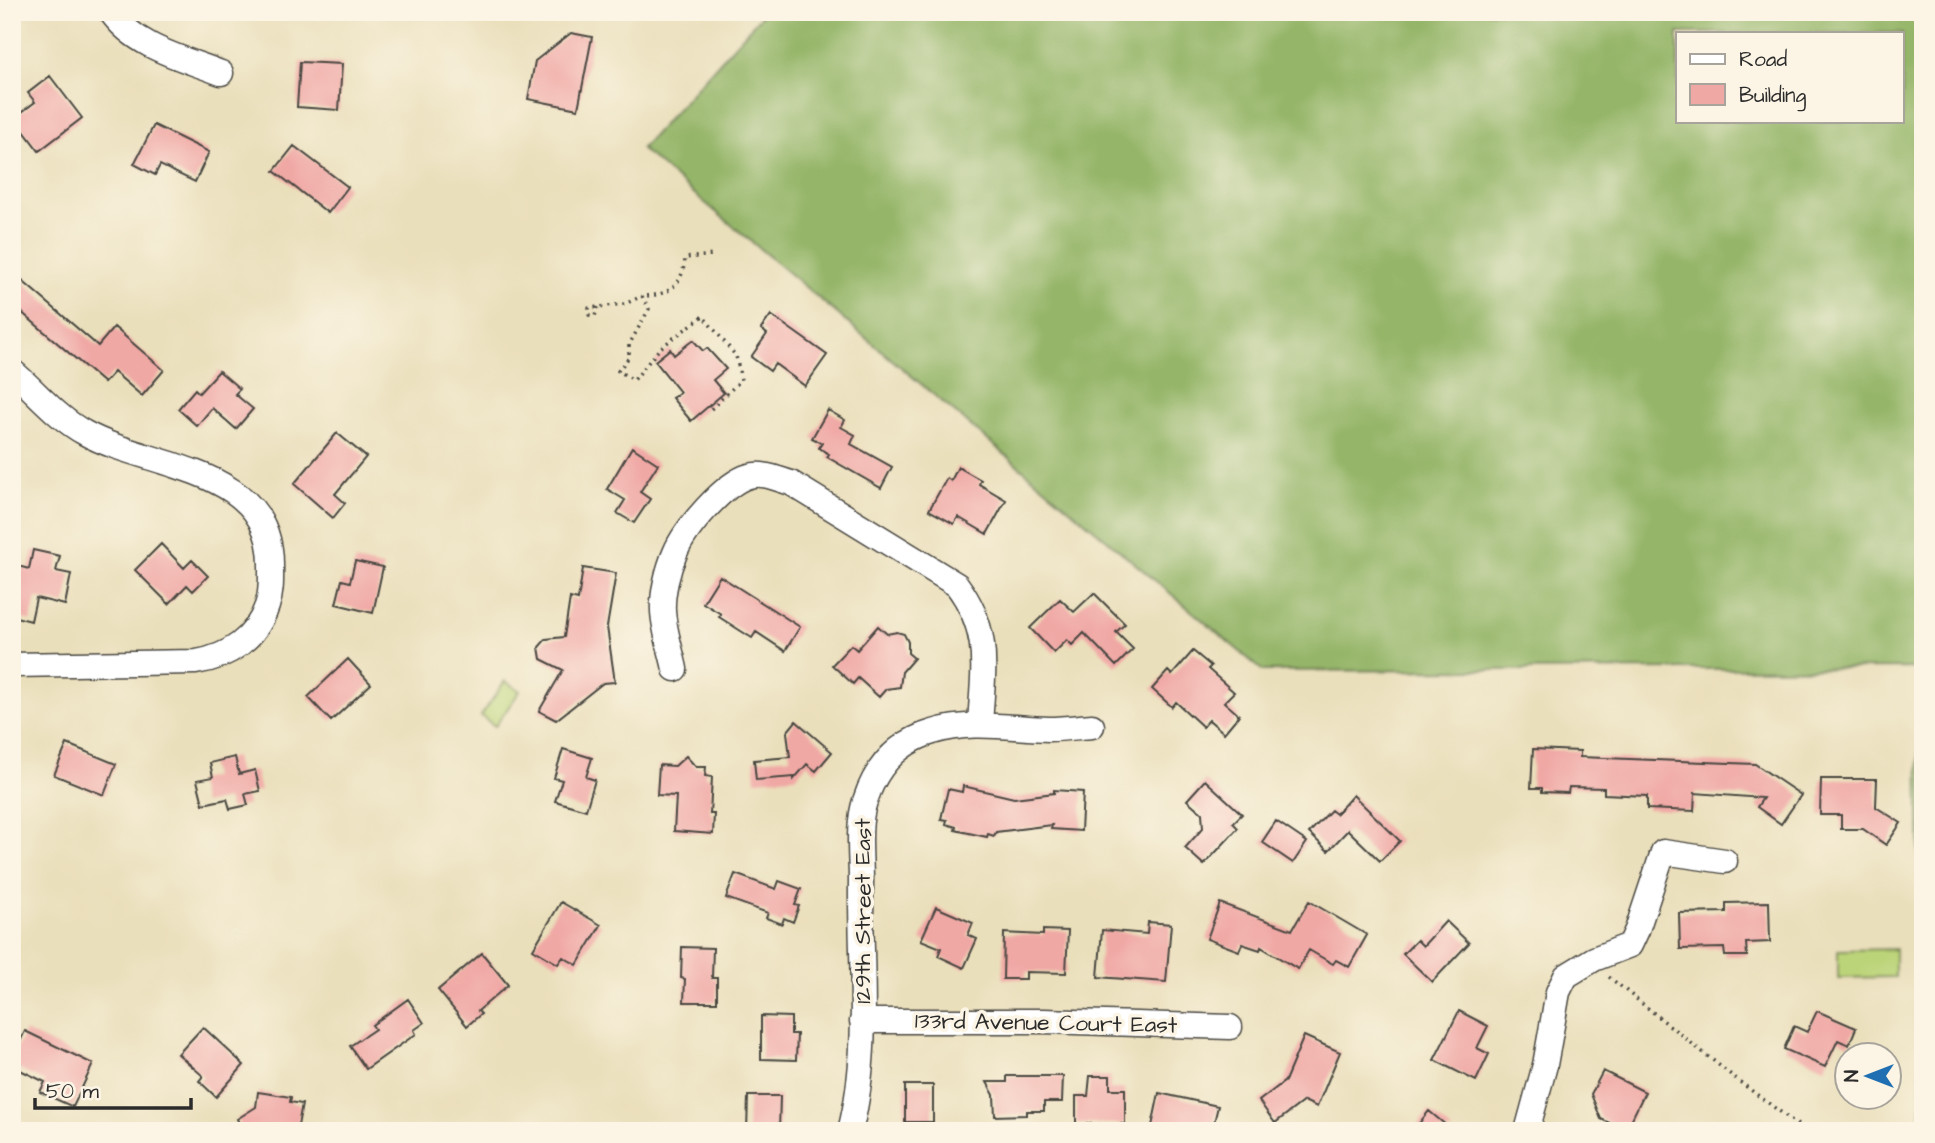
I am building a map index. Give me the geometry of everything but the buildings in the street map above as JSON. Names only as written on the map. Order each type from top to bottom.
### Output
[{"type":"street","points":[[111,12],[129,33],[151,46],[221,73]]},
{"type":"street","points":[[12,371],[61,418],[86,434],[125,450],[187,469],[241,495],[261,519],[270,538],[271,597],[258,623],[239,647],[210,660],[12,665]]},
{"type":"street","points":[[675,669],[663,611],[665,587],[675,552],[690,528],[727,487],[751,475],[772,477],[791,483],[957,585],[970,603],[981,635],[984,656],[980,725]]},
{"type":"street","name":"129th Street East","points":[[849,1131],[858,1089],[862,1021],[862,811],[878,771],[901,746],[935,731],[980,725],[1052,729],[1092,726]]},
{"type":"street","points":[[1527,1131],[1549,1046],[1558,992],[1566,976],[1592,960],[1630,945],[1664,852],[1725,861]]},
{"type":"street","name":"133rd Avenue Court East","points":[[862,1021],[1044,1021],[1230,1027]]},
{"type":"path","points":[[598,307],[625,304],[642,296],[666,293],[684,271],[685,258],[712,255]]},
{"type":"path","points":[[642,296],[649,309],[629,345],[629,357],[618,371],[634,380],[660,348],[703,316],[736,356],[741,380],[711,409]]},
{"type":"path","points":[[1592,960],[1620,987],[1806,1131]]},
{"type":"green space","points":[[758,12],[1923,12],[1923,1131],[1918,668],[1263,671],[641,149],[761,16]]},
{"type":"green space","points":[[505,681],[520,691],[495,726],[481,716]]},
{"type":"green space","points":[[1895,949],[1895,977],[1838,978],[1838,950]]}]
